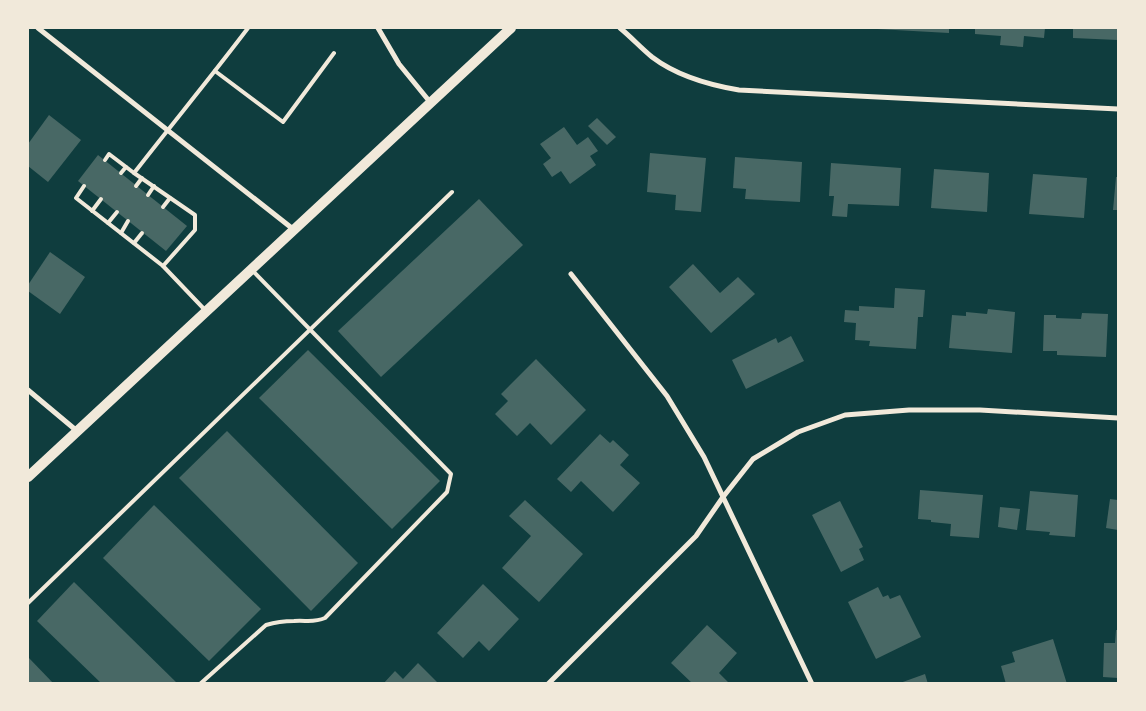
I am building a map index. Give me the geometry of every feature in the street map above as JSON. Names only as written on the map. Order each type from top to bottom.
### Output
[{"type":"main road","points":[[28,477],[293,228],[511,28]]},
{"type":"street","points":[[38,28],[293,228]]},
{"type":"street","points":[[378,28],[399,64],[430,102]]},
{"type":"street","points":[[620,28],[653,58],[692,79],[739,90],[1118,108]]},
{"type":"street","points":[[571,274],[667,396],[704,457],[812,684]]},
{"type":"street","points":[[28,390],[77,431]]},
{"type":"street","points":[[548,684],[696,536],[723,497],[753,459],[798,432],[845,416],[909,410],[980,410],[1118,418]]},
{"type":"lane","points":[[134,173],[248,28]]},
{"type":"lane","points":[[215,71],[283,122],[334,53]]},
{"type":"lane","points":[[104,160],[109,154],[194,215],[194,230],[163,266]]},
{"type":"lane","points":[[121,173],[126,167]]},
{"type":"lane","points":[[136,186],[142,178]]},
{"type":"lane","points":[[84,186],[76,198],[163,266],[206,310]]},
{"type":"lane","points":[[148,195],[154,186]]},
{"type":"lane","points":[[28,603],[452,192]]},
{"type":"lane","points":[[163,206],[170,198]]},
{"type":"lane","points":[[92,210],[101,200]]},
{"type":"lane","points":[[108,223],[117,212]]},
{"type":"lane","points":[[121,233],[128,221]]},
{"type":"lane","points":[[134,243],[142,233]]},
{"type":"lane","points":[[200,684],[266,624],[296,621],[316,622],[325,618],[447,492],[451,474],[251,268]]},
{"type":"building","points":[[949,28],[949,33],[877,29]]},
{"type":"building","points":[[975,28],[1045,28],[1044,38],[1024,36],[1023,47],[1000,45],[1001,36],[975,34]]},
{"type":"building","points":[[1073,28],[1118,28],[1118,40],[1073,38]]},
{"type":"building","points":[[49,115],[81,140],[48,182],[28,166],[28,144]]},
{"type":"building","points":[[597,118],[616,137],[607,145],[588,126]]},
{"type":"building","points":[[564,127],[577,145],[588,137],[598,151],[590,156],[596,165],[570,184],[561,171],[552,177],[543,164],[551,158],[540,144]]},
{"type":"building","points":[[650,153],[706,158],[701,212],[675,210],[676,195],[647,192]]},
{"type":"building","points":[[98,155],[187,226],[166,251],[78,181]]},
{"type":"building","points":[[735,157],[802,162],[800,202],[745,199],[746,189],[733,188]]},
{"type":"building","points":[[831,163],[901,168],[899,206],[848,204],[847,217],[832,216],[834,196],[829,196]]},
{"type":"building","points":[[934,169],[989,173],[987,212],[931,208]]},
{"type":"building","points":[[1033,174],[1087,178],[1084,218],[1029,214]]},
{"type":"building","points":[[1116,177],[1118,177],[1118,210],[1113,210]]},
{"type":"building","points":[[479,199],[523,245],[381,377],[338,331]]},
{"type":"building","points":[[50,252],[85,277],[60,314],[28,291],[28,285]]},
{"type":"building","points":[[693,264],[720,293],[738,277],[755,294],[711,333],[669,287]]},
{"type":"building","points":[[895,288],[925,290],[923,317],[918,317],[916,349],[869,346],[870,341],[855,340],[856,323],[844,322],[845,310],[859,311],[859,306],[894,308]]},
{"type":"building","points":[[988,309],[1015,312],[1012,353],[949,348],[952,315],[966,316],[966,312],[987,314]]},
{"type":"building","points":[[1082,313],[1108,314],[1106,357],[1057,355],[1057,351],[1043,351],[1044,315],[1056,315],[1056,318],[1081,319]]},
{"type":"building","points":[[791,336],[804,361],[746,389],[732,360],[776,338],[778,343]]},
{"type":"building","points":[[308,350],[440,481],[392,529],[259,398]]},
{"type":"building","points":[[536,359],[586,410],[551,445],[530,423],[517,436],[495,414],[508,401],[501,394]]},
{"type":"building","points":[[227,431],[358,563],[311,611],[179,478]]},
{"type":"building","points":[[600,434],[610,443],[613,440],[629,455],[620,465],[640,483],[613,512],[581,481],[571,492],[557,479]]},
{"type":"building","points":[[920,490],[983,495],[979,538],[950,536],[951,524],[918,519]]},
{"type":"building","points":[[1030,491],[1078,495],[1075,537],[1049,535],[1050,532],[1026,530]]},
{"type":"building","points":[[1110,499],[1118,500],[1118,530],[1106,528]]},
{"type":"building","points":[[525,500],[583,554],[539,602],[502,568],[531,536],[509,516]]},
{"type":"building","points":[[840,501],[863,547],[859,549],[864,560],[841,572],[812,515]]},
{"type":"building","points":[[154,505],[261,609],[209,661],[103,558]]},
{"type":"building","points":[[1000,507],[1020,509],[1017,530],[998,527]]},
{"type":"building","points":[[74,582],[178,684],[102,684],[37,621]]},
{"type":"building","points":[[483,584],[519,619],[489,651],[479,641],[463,658],[437,633]]},
{"type":"building","points":[[878,587],[883,597],[888,595],[890,599],[900,595],[921,637],[876,659],[848,602]]},
{"type":"building","points":[[707,625],[737,653],[719,673],[730,684],[693,684],[671,663]]},
{"type":"building","points":[[1116,630],[1118,630],[1118,678],[1103,677],[1104,643],[1115,643]]},
{"type":"building","points":[[1053,639],[1067,684],[1006,684],[1001,666],[1015,662],[1012,652]]},
{"type":"building","points":[[28,657],[54,684],[28,684]]},
{"type":"building","points":[[418,663],[439,684],[383,684],[395,671],[403,679]]},
{"type":"building","points":[[925,674],[928,684],[900,684],[900,683]]}]
